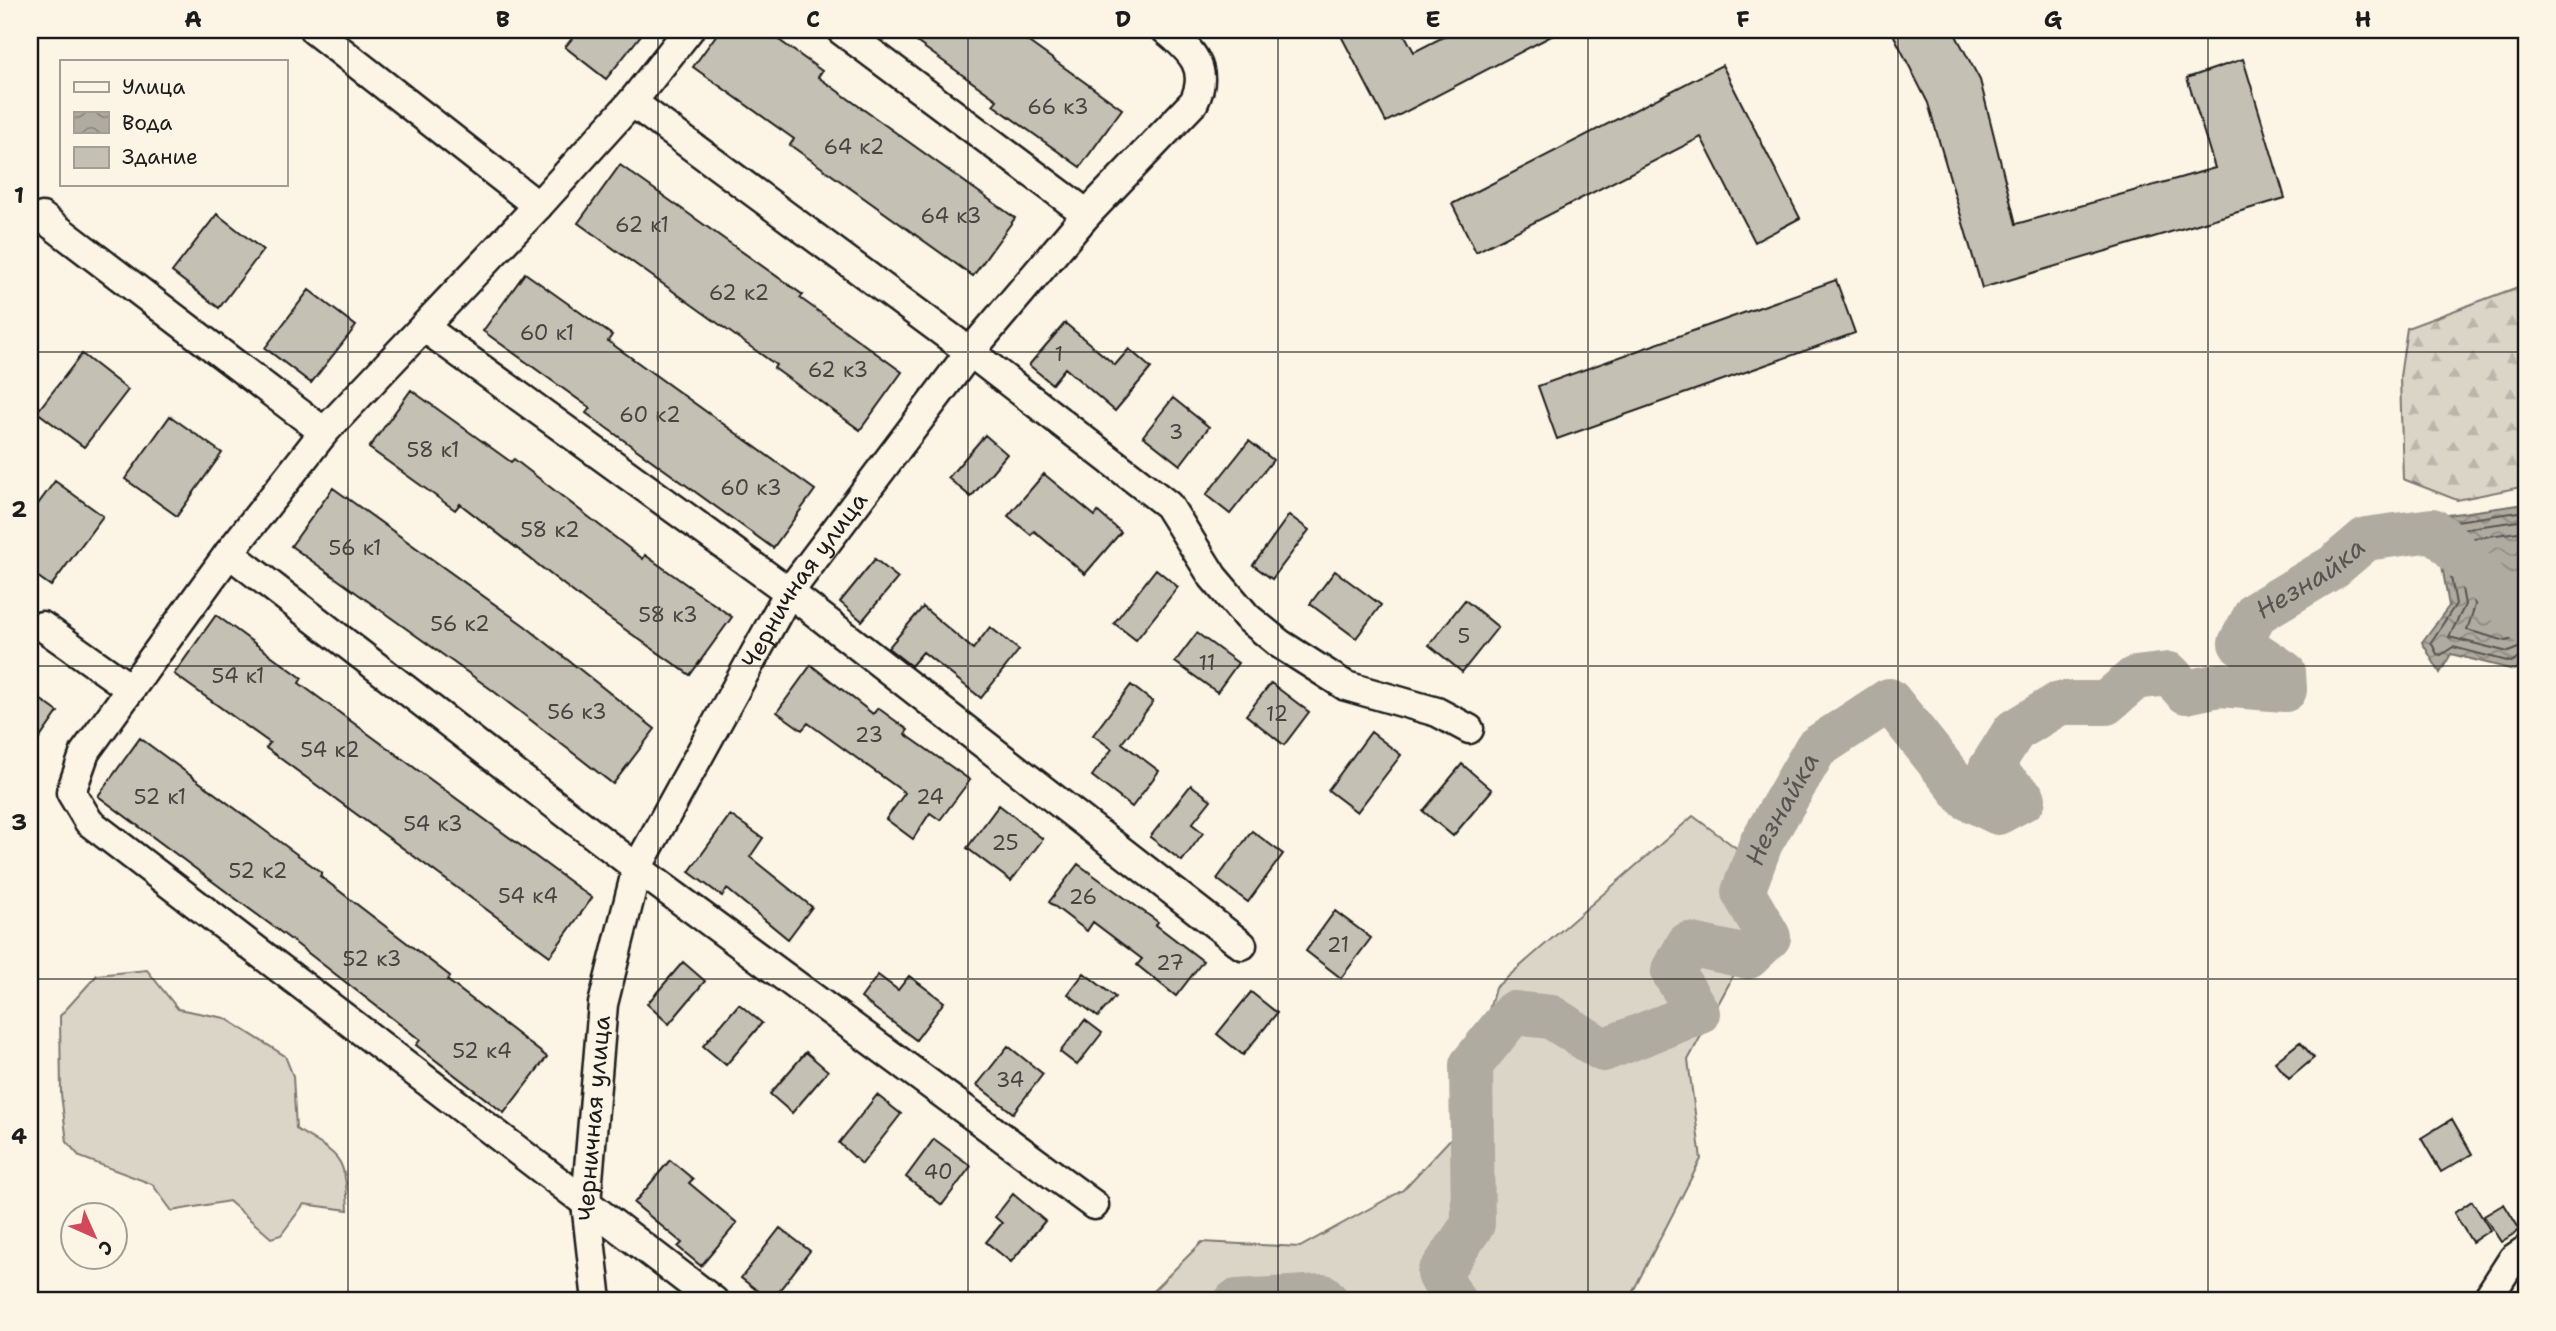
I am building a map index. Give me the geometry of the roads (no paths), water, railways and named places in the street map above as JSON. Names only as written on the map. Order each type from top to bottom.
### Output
[{"type":"street","points":[[314,30],[538,206]]},
{"type":"street","points":[[689,30],[632,102],[538,206],[324,432],[229,552],[85,752],[75,773],[71,792],[89,822],[714,1301]]},
{"type":"street","points":[[841,30],[1087,214]]},
{"type":"street","name":"Черничная улица","points":[[597,1301],[586,1203],[603,1004],[638,868],[789,592],[970,352],[1087,214],[1175,122],[1201,87],[1201,70],[1179,40],[1166,30]]},
{"type":"street","points":[[632,102],[970,352],[1168,505],[1213,577],[1247,617],[1280,645],[1346,686],[1437,712],[1469,729]]},
{"type":"street","points":[[42,217],[324,432]]},
{"type":"street","points":[[425,328],[789,592],[1242,945]]},
{"type":"street","points":[[229,552],[638,868],[1094,1205]]},
{"type":"street","points":[[42,626],[131,689]]},
{"type":"street","points":[[2486,1301],[2513,1259],[2526,1250]]},
{"type":"water","points":[[2526,504],[2526,659],[2514,670],[2451,654],[2440,673],[2422,642],[2449,606],[2440,554],[2417,532],[2420,519]]},
{"type":"waterway","name":"Незнайка","points":[[1454,1301],[1439,1274],[1473,1224],[1471,1065],[1513,1013],[1551,1017],[1603,1050],[1698,1013],[1673,972],[1688,944],[1748,957],[1769,937],[1743,892],[1761,843],[1816,748],[1889,700],[1967,798],[1998,813],[2024,799],[1990,769],[2014,731],[2060,703],[2106,703],[2135,678],[2169,674],[2186,692],[2219,685],[2285,690],[2284,672],[2240,643],[2256,613],[2333,567],[2366,539],[2432,530],[2526,623]]},
{"type":"waterway","name":"Незнайка","points":[[1236,1301],[1323,1296],[1327,1301]]}]
